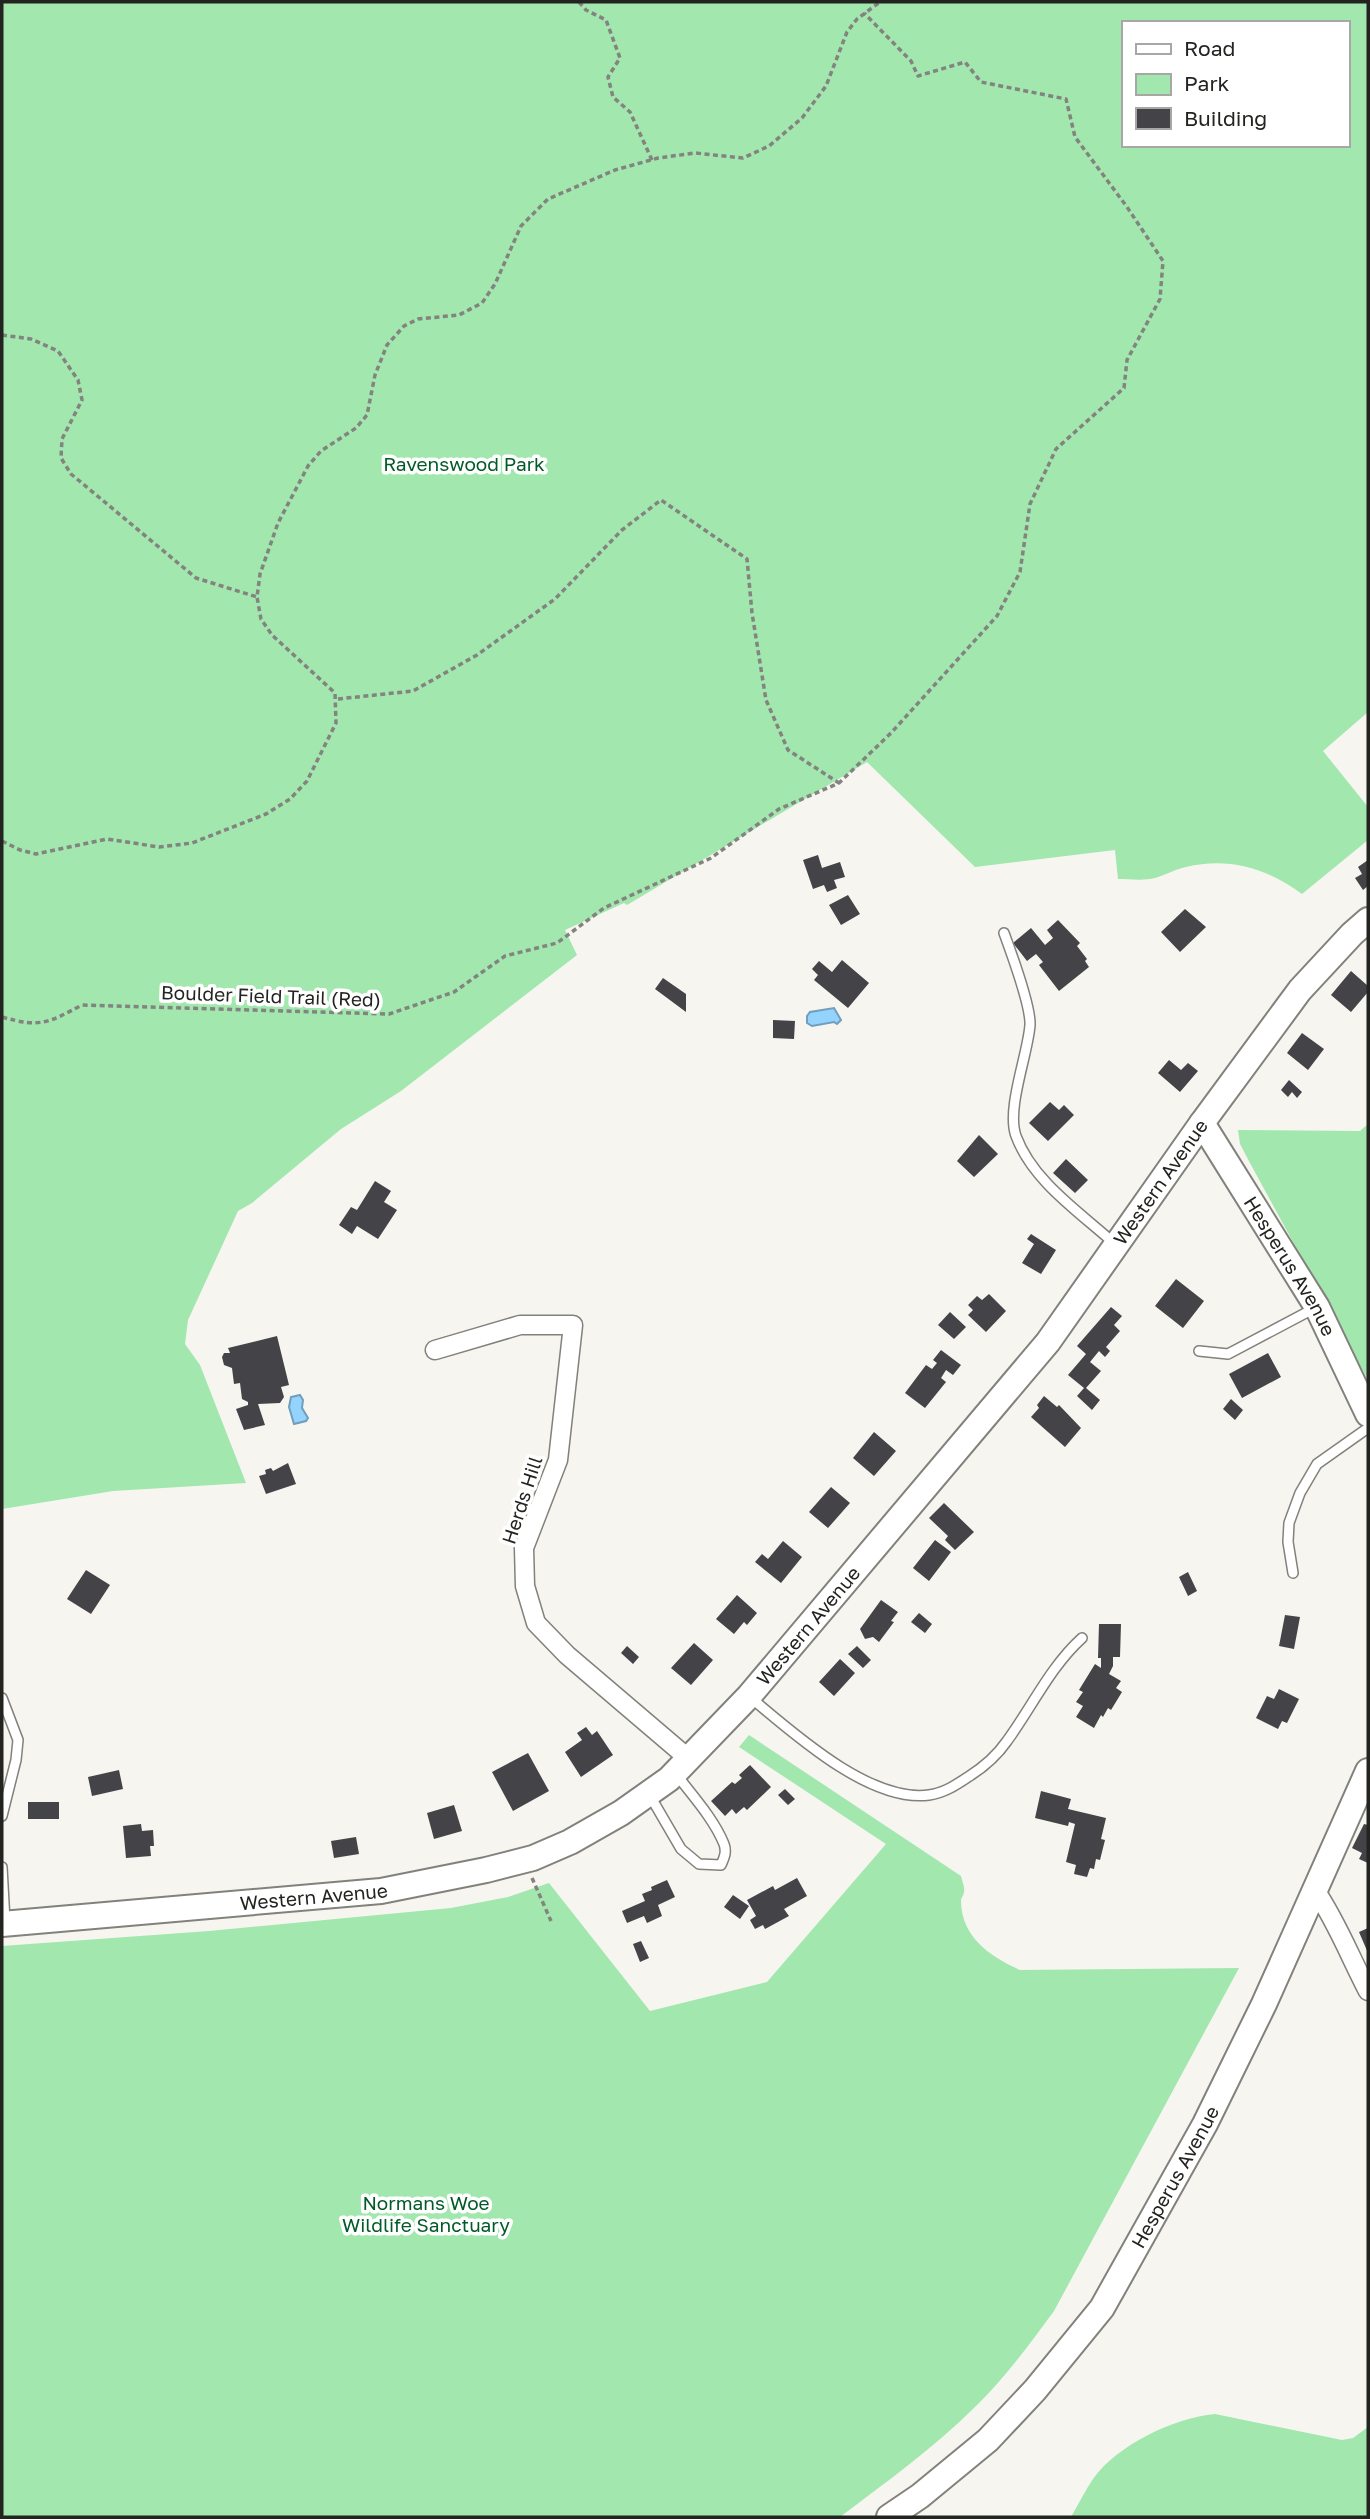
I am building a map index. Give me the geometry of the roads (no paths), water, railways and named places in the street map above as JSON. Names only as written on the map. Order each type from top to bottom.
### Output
[{"type":"main road","name":"Western Avenue","points":[[4,1923],[380,1891],[486,1870],[524,1860],[570,1842],[648,1793],[682,1766],[749,1696],[1048,1342],[1300,990],[1368,920]]},
{"type":"main road","name":"Hesperus Avenue","points":[[1202,1124],[1317,1307],[1368,1414]]},
{"type":"main road","name":"Hesperus Avenue","points":[[889,2517],[920,2496],[988,2440],[1035,2390],[1102,2308],[1205,2124],[1264,2004],[1368,1771]]},
{"type":"street","name":"Herds Hill","points":[[435,1350],[520,1325],[573,1325],[558,1460],[524,1548],[525,1586],[536,1623],[682,1766]]},
{"type":"street","points":[[1315,1890],[1340,1930],[1368,1991]]},
{"type":"lane","points":[[1004,933],[1030,1022],[1014,1101],[1015,1134],[1038,1175],[1117,1246]]},
{"type":"lane","points":[[1199,1351],[1228,1354],[1317,1307]]},
{"type":"lane","points":[[1293,1573],[1288,1542],[1289,1522],[1300,1493],[1317,1464],[1368,1428]]},
{"type":"lane","points":[[749,1696],[817,1752],[865,1780],[891,1792],[927,1795],[946,1790],[986,1766],[1016,1728],[1060,1659],[1082,1638]]},
{"type":"lane","points":[[2,1698],[18,1740],[16,1760],[2,1816]]},
{"type":"lane","points":[[648,1793],[681,1849],[699,1864],[722,1865],[726,1853],[723,1843],[682,1766]]},
{"type":"lane","points":[[2,1867],[4,1923]]},
{"type":"water","points":[[834,1008],[841,1020],[837,1024],[834,1022],[812,1026],[807,1023],[810,1012]]},
{"type":"water","points":[[300,1395],[303,1400],[302,1408],[308,1418],[294,1424],[289,1407],[291,1397]]},
{"type":"park label","name":"Ravenswood Park","points":[[464,464]]},
{"type":"park label","name":"Normans Woe Wildlife Sanctuary","points":[[426,2214]]}]
